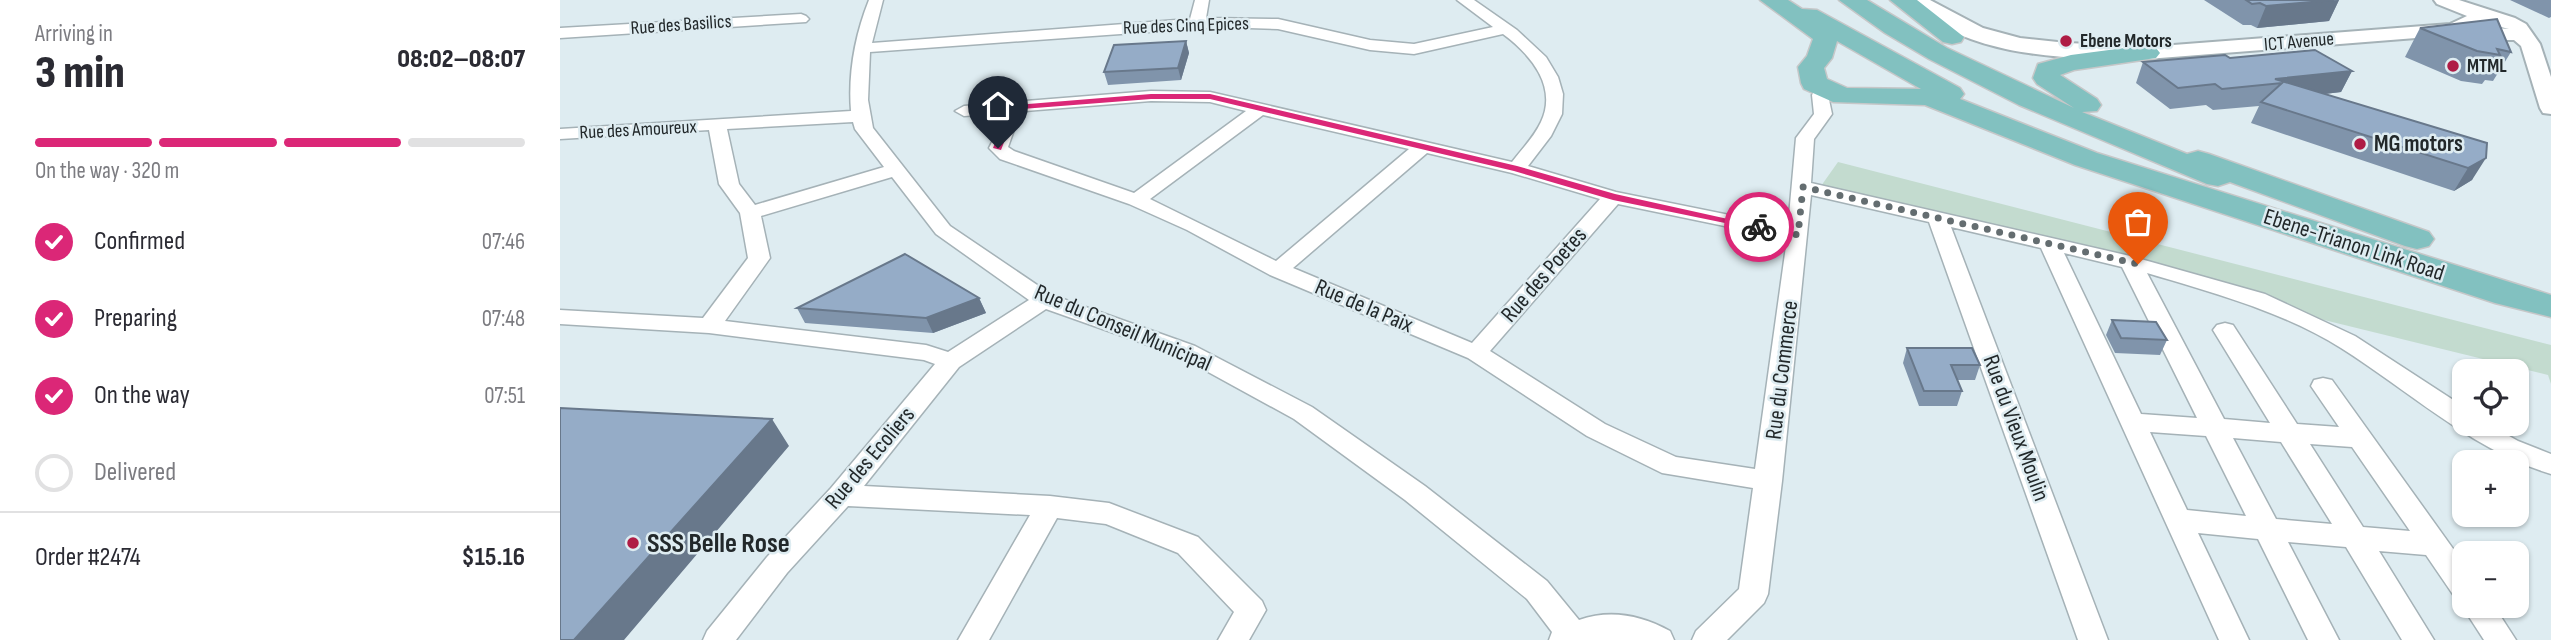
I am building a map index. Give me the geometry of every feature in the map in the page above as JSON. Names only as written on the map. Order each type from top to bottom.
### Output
[{"type":"main road","points":[[1772,0],[1826,37],[1819,58],[1811,67],[1814,83],[1825,89],[1843,96],[1929,97],[2086,159],[2158,181]]},
{"type":"main road","points":[[1784,0],[1953,95],[2158,181]]},
{"type":"main road","points":[[1851,0],[1948,58],[2124,140],[2239,184],[2417,239]]},
{"type":"main road","points":[[1902,0],[1935,26],[2017,77],[2067,103],[2204,162],[2417,239]]},
{"type":"main road","points":[[1916,0],[1953,23],[2018,45],[2076,52],[2147,53]]},
{"type":"main road","points":[[2147,53],[2071,63],[2047,70],[2046,79],[2099,112],[2168,142],[2204,162]]},
{"type":"main road","name":"Ebene-Trianon Link Road","points":[[2158,181],[2508,295],[2551,306]]},
{"type":"main road","name":"Ebene-Trianon Link Road","points":[[2417,239],[2551,282]]},
{"type":"street","points":[[760,20],[778,0]]},
{"type":"street","points":[[709,326],[759,258],[750,214],[729,184],[717,126],[859,116],[864,48],[869,14],[876,0]]},
{"type":"street","points":[[1197,23],[1202,0]]},
{"type":"street","points":[[1464,0],[1534,52],[1546,69],[1554,97],[1552,116],[1517,169]]},
{"type":"street","points":[[2443,0],[2531,53],[2551,108]]},
{"type":"street","name":"Rue des Basilics","points":[[560,33],[802,19]]},
{"type":"street","name":"ICT Avenue","points":[[2147,53],[2451,29],[2480,22],[2519,34],[2530,44],[2531,53]]},
{"type":"street","name":"Rue des Cinq Epices","points":[[864,48],[1197,23],[1278,24],[1395,49],[1414,49],[1504,29]]},
{"type":"street","name":"Rue du Commerce","points":[[1707,640],[1754,594],[1798,235],[1805,138],[1821,123],[1824,105],[1820,95],[1825,89]]},
{"type":"street","points":[[964,111],[1189,95],[1261,108],[1517,169],[1613,197],[1798,235]]},
{"type":"street","name":"Rue de la Paix","points":[[1019,107],[1006,127],[998,148],[1007,155],[1136,200],[1194,226],[1278,270],[1476,353],[1596,430],[1671,466],[1769,481]]},
{"type":"street","points":[[1136,200],[1261,108]]},
{"type":"street","name":"Rue du Conseil Municipal","points":[[859,116],[864,130],[943,230],[1044,300],[1187,351],[1303,413],[1415,493],[1537,590],[1568,637]]},
{"type":"street","name":"Rue des Amoureux","points":[[567,134],[717,126]]},
{"type":"street","points":[[560,146],[567,134]]},
{"type":"street","points":[[1278,270],[1422,148]]},
{"type":"street","points":[[750,214],[896,170]]},
{"type":"street","points":[[1803,187],[2130,262],[2246,295],[2347,341],[2452,411]]},
{"type":"street","name":"Rue des Poetes","points":[[1476,353],[1613,197]]},
{"type":"street","name":"Rue du Vieux Moulin","points":[[1937,217],[2092,640]]},
{"type":"street","points":[[2049,243],[2234,640]]},
{"type":"street","points":[[2130,262],[2324,640]]},
{"type":"street","name":"Rue des Ecoliers","points":[[718,640],[777,565],[841,495],[951,361],[1044,300]]},
{"type":"street","points":[[560,317],[709,326],[926,353],[951,361]]},
{"type":"street","points":[[2225,330],[2419,640]]},
{"type":"street","points":[[2323,386],[2452,570]]},
{"type":"street","points":[[2133,422],[2360,438]]},
{"type":"street","points":[[2489,436],[2529,457],[2551,464]]},
{"type":"street","points":[[841,495],[1050,506],[1109,514],[1188,545],[1251,611],[1233,640]]},
{"type":"street","points":[[974,640],[1050,506]]},
{"type":"street","points":[[2178,520],[2434,545]]},
{"type":"street","points":[[2485,618],[2501,640]]},
{"type":"street","points":[[1568,637],[1598,627],[1625,627],[1659,640]]},
{"type":"green space","points":[[1838,162],[2551,345],[2551,384],[2548,375],[2529,370],[2529,359],[2483,359],[2320,319],[2255,292],[2190,272],[1821,186]]},
{"type":"building","points":[[2246,0],[2334,0],[2266,6],[2260,3],[2252,4]]},
{"type":"building","points":[[2497,19],[2511,52],[2497,49],[2500,55],[2477,51],[2420,28]]},
{"type":"building","points":[[1186,41],[1178,68],[1104,72],[1114,45]]},
{"type":"building","points":[[2315,50],[2352,71],[2275,79],[2487,143],[2486,158],[2468,168],[2261,102],[2282,83],[2222,89],[2215,84],[2178,88],[2143,62]]},
{"type":"building","points":[[905,254],[979,298],[926,318],[797,308]]},
{"type":"building","points":[[2112,320],[2156,322],[2167,340],[2121,338]]},
{"type":"building","points":[[1907,348],[1972,348],[1980,365],[1951,365],[1962,391],[1924,391]]},
{"type":"building","name":"SSS Belle Rose","points":[[560,408],[772,419],[574,640],[560,640]]},
{"type":"way so far","points":[[1759,227],[1798,235],[1803,187],[2138,264]]},
{"type":"place","name":"Ebene Motors","points":[[2066,41]]},
{"type":"place","name":"MTML","points":[[2453,66]]},
{"type":"place","name":"MG motors","points":[[2360,144]]},
{"type":"place","name":"SSS Belle Rose","points":[[633,543]]},
{"type":"route","points":[[998,148],[1006,127],[1019,107],[1151,96],[1210,97],[1517,169],[1613,197],[1759,227]]}]
